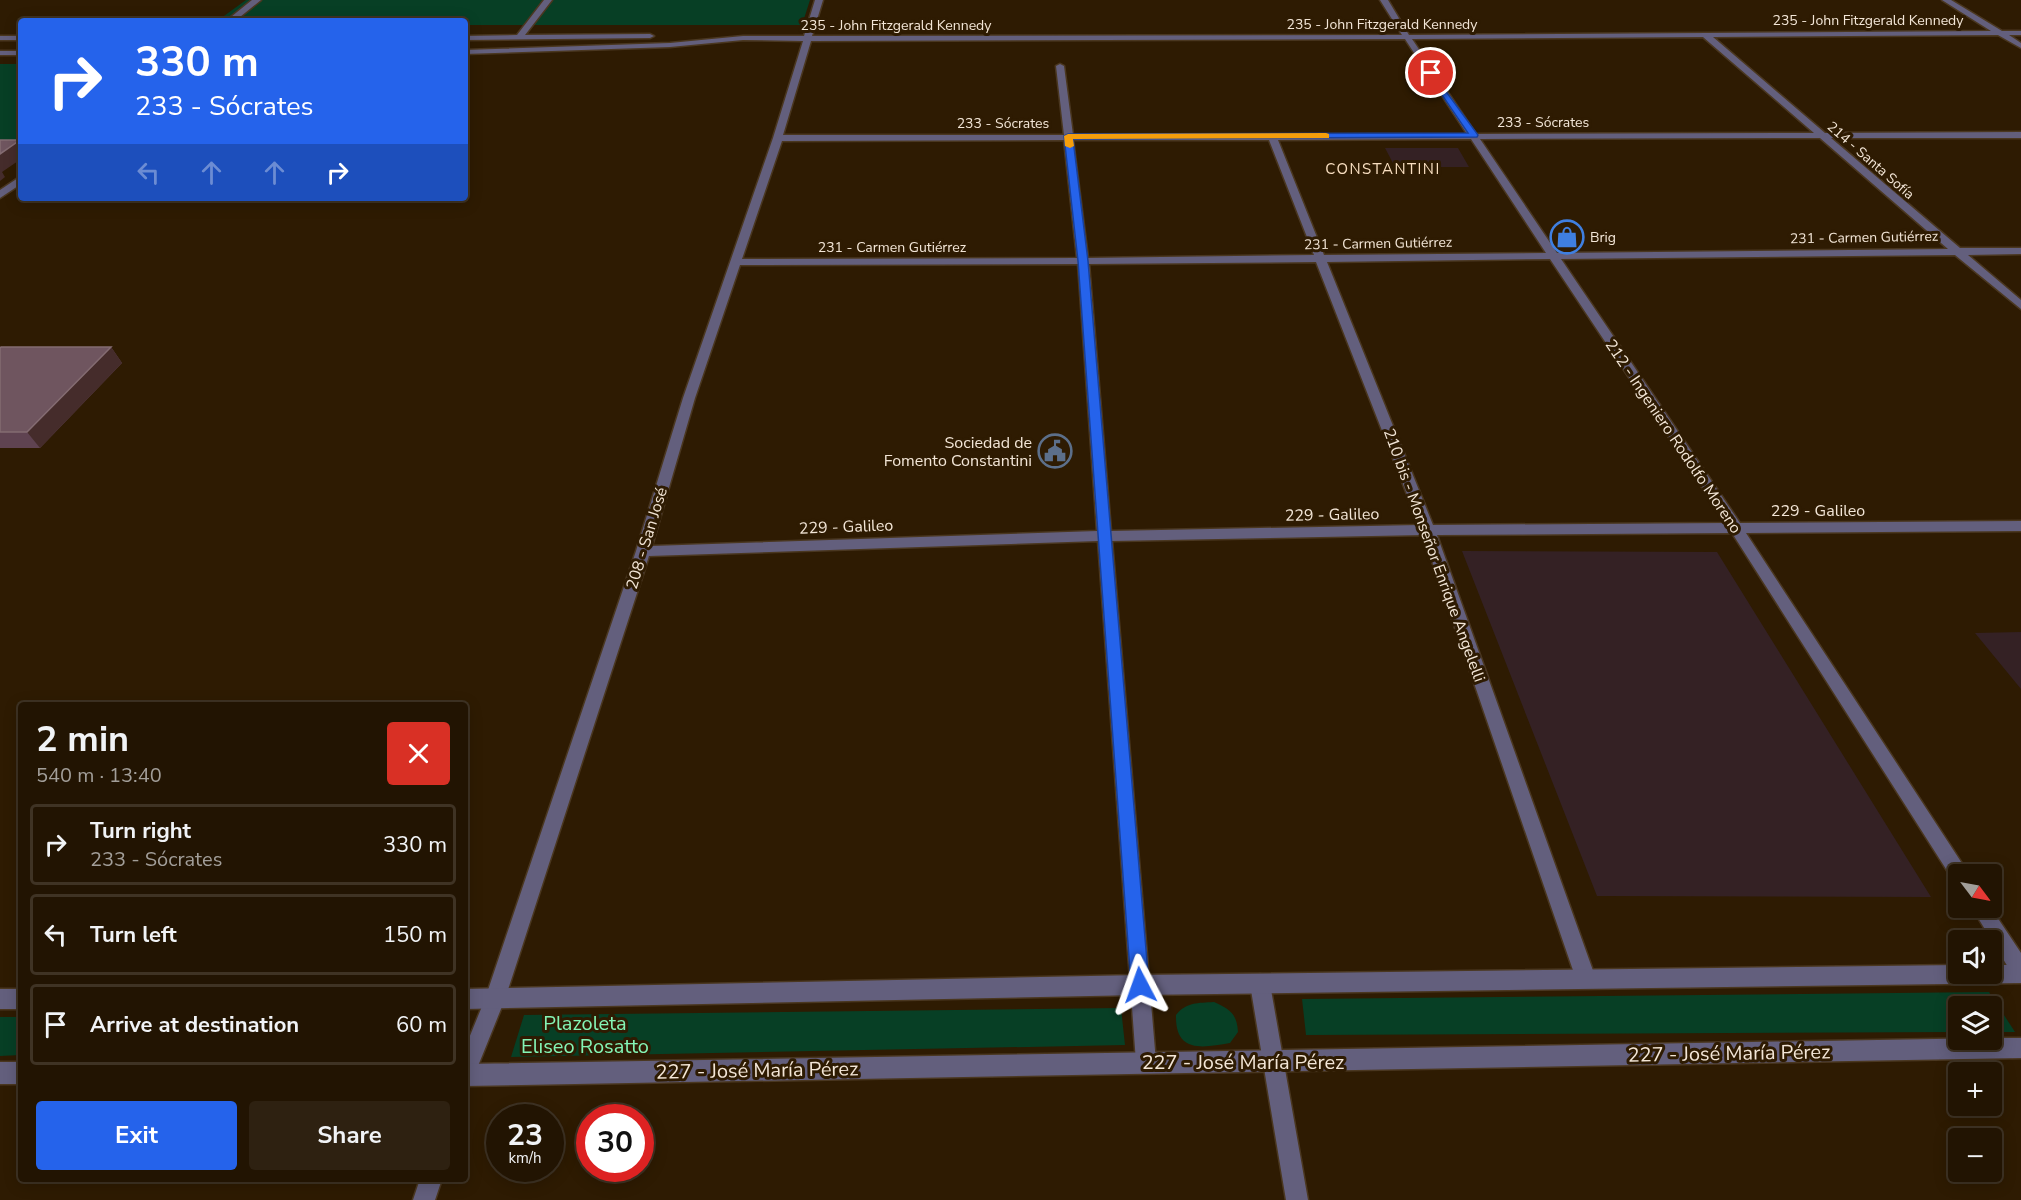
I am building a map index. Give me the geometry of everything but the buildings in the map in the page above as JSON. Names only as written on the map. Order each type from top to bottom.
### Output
[{"type":"street","points":[[234,18],[257,0]]},
{"type":"street","points":[[520,37],[548,0]]},
{"type":"street","name":"208 - San José","points":[[468,1066],[495,999],[643,551],[689,398],[778,138],[819,0]]},
{"type":"street","name":"212 - Ingeniero Rodolfo Moreno","points":[[1384,0],[1736,528],[1954,864]]},
{"type":"street","points":[[1946,0],[2021,46]]},
{"type":"street","name":"235 - John Fitzgerald Kennedy","points":[[670,35],[806,39],[2021,33]]},
{"type":"street","name":"214 - Santa Sofía","points":[[1704,34],[2021,306]]},
{"type":"street","points":[[468,38],[658,36]]},
{"type":"street","points":[[0,38],[18,38]]},
{"type":"street","name":"235 - John Fitzgerald Kennedy","points":[[468,52],[670,45],[743,38]]},
{"type":"street","points":[[0,53],[18,53]]},
{"type":"street","points":[[1060,66],[1083,261],[1146,1062]]},
{"type":"street","name":"233 - Sócrates","points":[[778,138],[2021,135]]},
{"type":"street","name":"210 bis - Monseñor Enrique Angelelli","points":[[1272,136],[1428,530],[1586,979]]},
{"type":"street","points":[[0,195],[18,181]]},
{"type":"street","name":"231 - Carmen Gutiérrez","points":[[735,262],[1322,259],[2021,251]]},
{"type":"street","name":"229 - Galileo","points":[[643,551],[1106,536],[1428,530],[2021,526]]},
{"type":"street","points":[[1987,918],[2021,972]]},
{"type":"street","points":[[468,999],[1140,985],[2021,972]]},
{"type":"street","points":[[1260,984],[1297,1200]]},
{"type":"street","points":[[0,999],[18,999]]},
{"type":"street","name":"227 - José María Pérez","points":[[468,1074],[2021,1048]]},
{"type":"street","points":[[0,1073],[18,1073]]},
{"type":"street","points":[[424,1200],[430,1182]]},
{"type":"shaded area","points":[[1385,148],[1458,148],[1469,167],[1395,167]]},
{"type":"shaded area","points":[[1462,551],[1717,552],[1931,897],[1597,896]]},
{"type":"shaded area","points":[[2021,632],[2021,689],[1975,633]]},
{"type":"green space","points":[[246,0],[810,0],[802,25],[468,25],[468,18],[221,18]]},
{"type":"green space","points":[[0,64],[18,64],[18,149],[0,149]]},
{"type":"green space","points":[[1989,992],[1992,996],[1948,996],[1948,1032],[1306,1035],[1302,999]]},
{"type":"green space","points":[[1214,1002],[1232,1013],[1238,1032],[1230,1043],[1200,1046],[1185,1042],[1177,1027],[1176,1015],[1188,1005]]},
{"type":"green space","name":"Plazoleta Eliseo Rosatto","points":[[1121,1008],[1125,1045],[511,1057],[524,1015]]},
{"type":"green space","points":[[2002,1012],[2015,1032],[2002,1032]]},
{"type":"green space","points":[[0,1017],[18,1017],[18,1055],[0,1056]]},
{"type":"slow traffic","points":[[1070,146],[1068,136],[1326,136]]},
{"type":"place","name":"Brig","points":[[1567,237]]},
{"type":"place","name":"Sociedad de Fomento Constantini","points":[[1055,451]]},
{"type":"district","name":"CONSTANTINI","points":[[1383,169]]},
{"type":"route","points":[[1140,985],[1083,261],[1068,136],[1474,135],[1431,73]]}]
